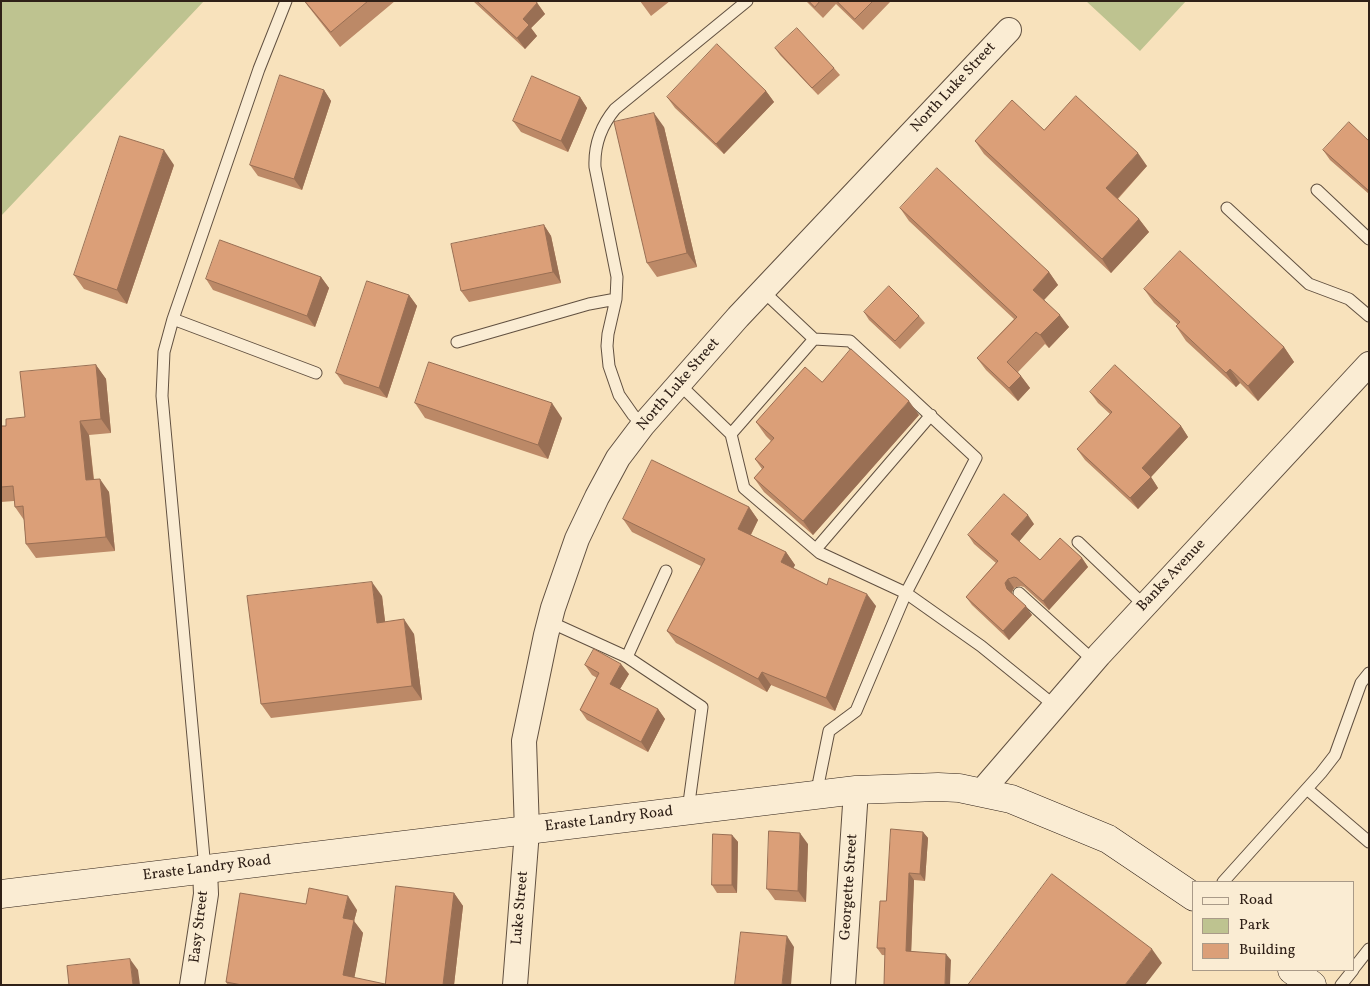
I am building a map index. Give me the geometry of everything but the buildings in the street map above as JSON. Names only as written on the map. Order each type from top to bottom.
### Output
[{"type":"street","name":"North Luke Street","points":[[527,831],[524,741],[546,635],[577,538],[618,458],[642,425],[763,291],[1009,30]]},
{"type":"street","name":"Banks Avenue","points":[[981,792],[1094,661],[1369,364]]},
{"type":"street","name":"Eraste Landry Road","points":[[1,894],[856,790],[938,787],[959,788],[1011,799],[1108,839],[1192,895]]},
{"type":"street","name":"Georgette Street","points":[[843,985],[856,790]]},
{"type":"street","name":"Luke Street","points":[[515,985],[527,831]]},
{"type":"street","name":"Easy Street","points":[[192,985],[206,894],[205,870]]},
{"type":"street","points":[[1293,971],[1312,985]]},
{"type":"lane","points":[[205,870],[162,396],[164,352],[172,319],[259,69],[286,1]]},
{"type":"lane","points":[[642,425],[632,415],[619,395],[609,366],[607,346],[616,299],[616,269],[595,167],[595,156],[600,131],[615,109],[747,1]]},
{"type":"lane","points":[[1316,190],[1369,239]]},
{"type":"lane","points":[[1228,208],[1309,284],[1349,299],[1369,316]]},
{"type":"lane","points":[[763,291],[814,339],[850,341],[976,458],[906,593],[856,711],[829,731],[816,795]]},
{"type":"lane","points":[[457,342],[590,304],[616,299]]},
{"type":"lane","points":[[172,319],[316,373]]},
{"type":"lane","points":[[731,434],[814,339]]},
{"type":"lane","points":[[679,384],[731,434],[744,488],[820,553],[906,593],[981,646],[1055,706]]},
{"type":"lane","points":[[816,549],[930,415]]},
{"type":"lane","points":[[1078,542],[1145,606]]},
{"type":"lane","points":[[627,657],[666,571]]},
{"type":"lane","points":[[1019,593],[1094,661]]},
{"type":"lane","points":[[550,622],[627,657],[702,707],[688,811]]},
{"type":"lane","points":[[1224,881],[1321,774],[1335,754],[1361,683],[1369,673]]},
{"type":"lane","points":[[1307,789],[1369,842]]},
{"type":"lane","points":[[1355,967],[1368,951]]},
{"type":"lane","points":[[1341,985],[1352,971]]},
{"type":"green space","points":[[1,1],[204,1],[1,216]]},
{"type":"green space","points":[[1086,1],[1186,1],[1140,51]]}]
